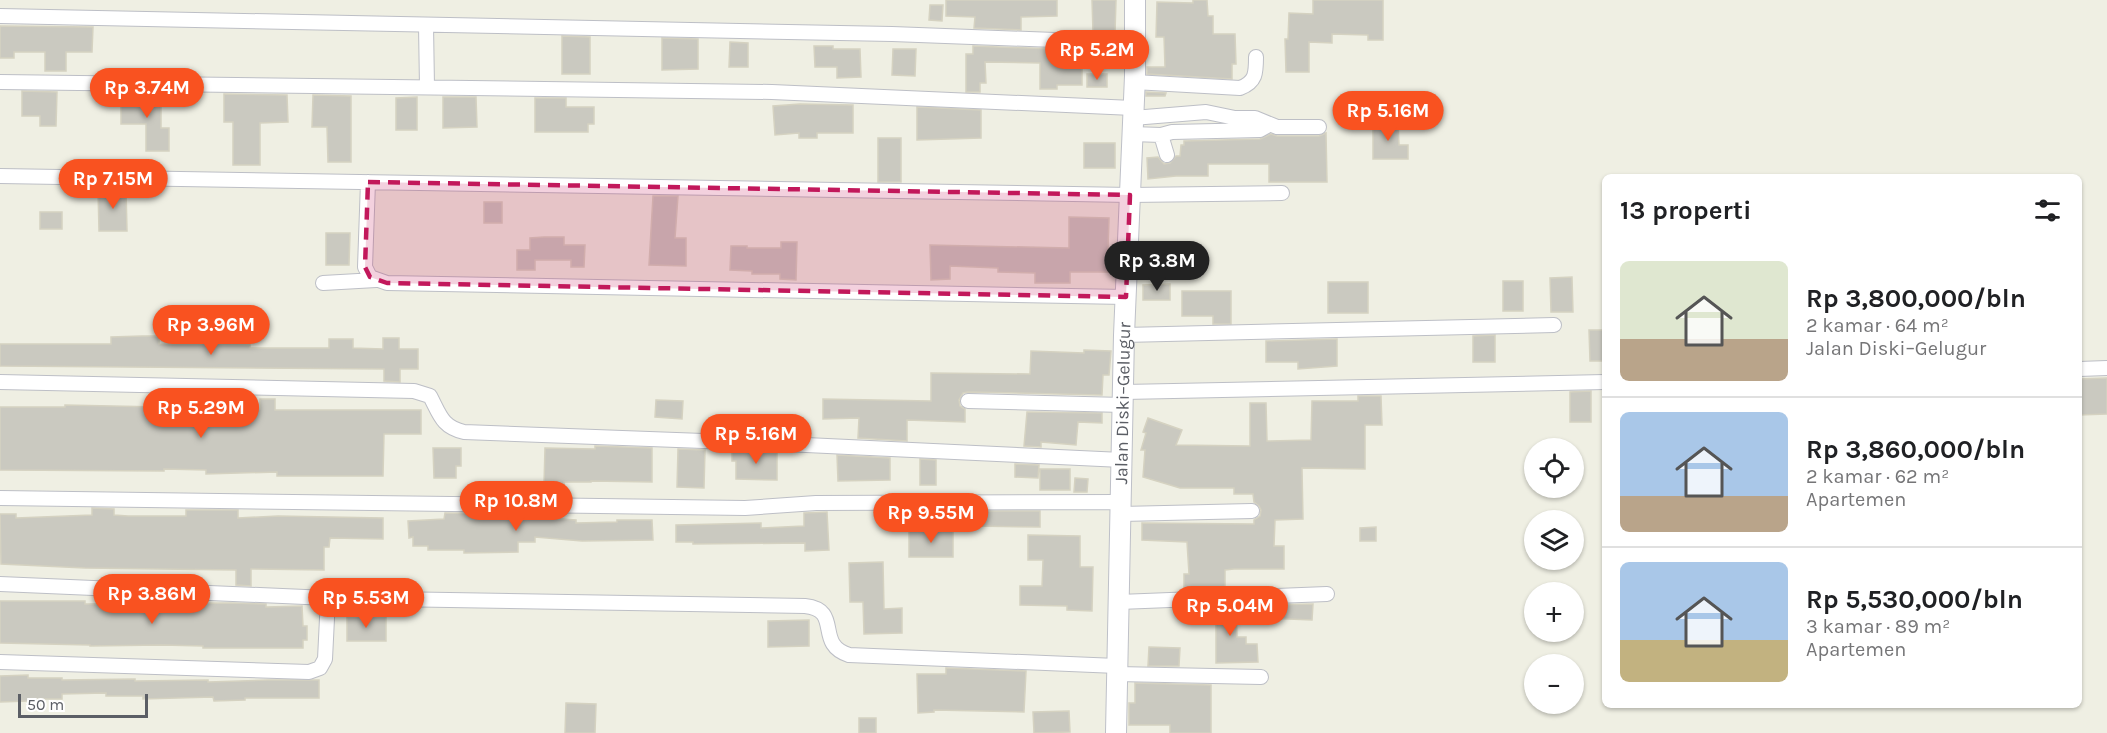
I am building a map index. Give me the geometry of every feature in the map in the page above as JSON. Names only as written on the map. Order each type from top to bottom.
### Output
[{"type":"main road","name":"Jalan Diski–Gelugur","points":[[1116,733],[1124,335],[1130,195],[1137,119],[1134,82],[1135,0]]},
{"type":"street","points":[[0,16],[892,34],[1134,43]]},
{"type":"street","points":[[426,25],[427,87]]},
{"type":"street","points":[[1134,82],[1240,88],[1253,81],[1256,75],[1256,57]]},
{"type":"street","points":[[0,82],[772,92],[1137,119],[1206,112],[1255,118],[1277,127],[1318,127]]},
{"type":"street","points":[[1137,119],[1157,135],[1167,155]]},
{"type":"street","points":[[1137,119],[1157,135],[1172,132],[1254,130],[1269,125]]},
{"type":"street","points":[[0,176],[1130,195],[1282,193]]},
{"type":"street","points":[[368,183],[365,267],[370,277],[387,283],[1126,297]]},
{"type":"street","points":[[323,283],[376,280]]},
{"type":"street","points":[[1124,335],[1554,325]]},
{"type":"street","points":[[2082,369],[2107,368]]},
{"type":"street","points":[[0,382],[414,391],[430,396],[444,423],[464,432],[1122,460]]},
{"type":"street","points":[[968,401],[1124,399],[1602,382]]},
{"type":"street","points":[[0,498],[744,508],[816,503],[1252,511]]},
{"type":"street","points":[[0,584],[328,598],[805,606],[816,608],[823,613],[831,643],[838,652],[849,656],[1261,677]]},
{"type":"street","points":[[1119,602],[1327,594]]},
{"type":"street","points":[[0,662],[309,672],[320,668],[325,659],[328,598]]},
{"type":"highlighted area","points":[[368,182],[1130,195],[1126,297],[387,283],[370,277],[365,267]]},
{"type":"building","points":[[946,0],[1057,0],[1057,16],[1021,17],[1021,30],[974,28],[975,17],[946,16]]},
{"type":"building","points":[[1092,0],[1116,0],[1115,33],[1093,32]]},
{"type":"building","points":[[1193,0],[1207,0],[1208,16],[1213,16],[1213,34],[1235,34],[1236,64],[1232,64],[1232,79],[1147,74],[1147,67],[1165,67],[1164,37],[1156,37],[1157,2],[1193,3]]},
{"type":"building","points":[[1313,0],[1383,0],[1383,40],[1368,40],[1368,35],[1332,34],[1332,43],[1309,42],[1309,72],[1286,72],[1285,39],[1288,39],[1289,13],[1313,14]]},
{"type":"building","points":[[930,5],[943,5],[942,21],[929,20]]},
{"type":"building","points":[[0,26],[93,27],[92,52],[66,52],[66,71],[45,71],[45,52],[14,52],[14,58],[0,58]]},
{"type":"building","points":[[562,36],[590,37],[590,74],[562,74]]},
{"type":"building","points":[[662,38],[698,39],[698,69],[662,70]]},
{"type":"building","points":[[730,42],[748,43],[748,67],[729,67]]},
{"type":"building","points":[[814,46],[860,49],[861,77],[837,78],[837,67],[815,67]]},
{"type":"building","points":[[973,46],[1082,50],[1082,85],[1057,85],[1057,89],[1040,89],[1040,63],[985,62],[986,83],[980,83],[980,92],[966,92],[966,54],[973,54]]},
{"type":"building","points":[[893,49],[916,49],[915,76],[892,75]]},
{"type":"building","points":[[1087,74],[1107,74],[1107,87],[1087,87]]},
{"type":"building","points":[[22,91],[57,92],[56,126],[40,126],[40,116],[22,116]]},
{"type":"building","points":[[1146,92],[1166,93],[1165,96],[1146,96]]},
{"type":"building","points":[[140,93],[161,93],[161,128],[169,128],[169,151],[146,151],[146,124],[121,124],[121,95],[140,95]]},
{"type":"building","points":[[224,94],[287,95],[288,122],[260,123],[260,165],[233,165],[233,122],[224,122]]},
{"type":"building","points":[[313,95],[351,96],[351,162],[328,162],[327,127],[312,127]]},
{"type":"building","points":[[417,97],[417,130],[396,130],[396,98]]},
{"type":"building","points":[[443,97],[476,97],[477,127],[443,128]]},
{"type":"building","points":[[535,98],[566,98],[566,107],[594,107],[594,124],[588,124],[588,132],[535,132]]},
{"type":"building","points":[[853,105],[853,133],[817,133],[817,138],[799,138],[799,133],[775,135],[773,106]]},
{"type":"building","points":[[917,107],[981,110],[981,138],[917,140]]},
{"type":"building","points":[[1398,122],[1399,145],[1408,145],[1408,159],[1373,159],[1373,123]]},
{"type":"building","points":[[1326,133],[1327,182],[1269,182],[1269,164],[1208,164],[1208,176],[1148,179],[1147,158],[1158,157],[1164,164],[1170,163],[1176,156],[1180,156],[1181,145],[1184,145],[1184,141],[1260,139],[1271,134],[1319,136]]},
{"type":"building","points":[[878,138],[901,138],[901,182],[878,182]]},
{"type":"building","points":[[1084,143],[1115,143],[1115,168],[1084,168]]},
{"type":"building","points":[[126,189],[127,231],[99,231],[98,190]]},
{"type":"building","points":[[653,196],[678,196],[675,238],[686,238],[686,266],[649,265]]},
{"type":"building","points":[[484,202],[502,202],[502,223],[484,223]]},
{"type":"building","points":[[40,212],[62,212],[62,229],[40,229]]},
{"type":"building","points":[[1069,217],[1109,218],[1108,249],[1111,249],[1111,272],[1070,272],[1070,283],[1035,283],[1035,273],[998,272],[998,268],[950,266],[950,279],[931,280],[930,245],[1069,248]]},
{"type":"building","points":[[326,233],[350,233],[349,265],[326,265]]},
{"type":"building","points":[[564,237],[564,245],[585,245],[584,267],[571,267],[571,260],[535,260],[535,270],[517,270],[517,250],[530,250],[530,238]]},
{"type":"building","points":[[781,242],[797,242],[796,280],[780,279],[780,274],[752,274],[752,271],[730,270],[731,246],[781,248]]},
{"type":"building","points":[[1572,277],[1573,312],[1551,312],[1550,278]]},
{"type":"building","points":[[1503,281],[1523,281],[1523,311],[1503,311]]},
{"type":"building","points":[[1328,282],[1368,282],[1368,313],[1328,313]]},
{"type":"building","points":[[1170,284],[1170,300],[1143,300],[1143,285]]},
{"type":"building","points":[[1182,291],[1231,291],[1231,324],[1213,324],[1213,316],[1182,316]]},
{"type":"building","points":[[1589,330],[1602,330],[1602,361],[1590,361]]},
{"type":"building","points":[[1495,335],[1495,362],[1473,362],[1473,336]]},
{"type":"building","points":[[159,336],[159,344],[250,345],[250,348],[329,348],[329,339],[353,339],[353,348],[383,349],[383,338],[399,338],[399,349],[418,349],[418,369],[400,369],[400,382],[384,381],[384,369],[0,366],[0,344],[111,344],[111,337]]},
{"type":"building","points":[[1337,339],[1337,366],[1298,369],[1298,362],[1266,362],[1266,341]]},
{"type":"building","points":[[1084,350],[1111,351],[1109,375],[1103,375],[1102,395],[963,393],[959,400],[960,406],[965,409],[965,422],[907,420],[907,441],[858,438],[859,418],[823,419],[823,399],[931,401],[931,373],[1030,374],[1031,351],[1084,353]]},
{"type":"building","points":[[2107,378],[2107,414],[2082,415],[2082,379]]},
{"type":"building","points":[[1591,391],[1591,422],[1570,422],[1570,392]]},
{"type":"building","points":[[1358,396],[1381,396],[1382,425],[1365,425],[1365,469],[1302,468],[1303,519],[1275,520],[1274,546],[1284,546],[1284,569],[1225,570],[1225,589],[1184,590],[1184,574],[1189,574],[1187,542],[1142,540],[1142,523],[1254,524],[1261,510],[1254,502],[1253,494],[1234,494],[1234,488],[1180,488],[1143,477],[1145,450],[1141,450],[1146,433],[1143,432],[1148,418],[1182,430],[1176,445],[1250,446],[1250,403],[1266,403],[1267,441],[1311,440],[1312,401],[1358,401]]},
{"type":"building","points":[[260,399],[275,399],[275,410],[421,410],[421,434],[384,434],[383,476],[277,476],[277,472],[206,474],[206,470],[164,469],[164,471],[0,470],[0,407],[65,407],[65,405],[260,409]]},
{"type":"building","points":[[656,400],[683,401],[682,419],[655,417]]},
{"type":"building","points":[[1027,412],[1102,413],[1102,423],[1078,422],[1076,445],[1041,442],[1041,447],[1024,446]]},
{"type":"building","points":[[595,446],[652,448],[652,482],[591,481],[564,482],[564,485],[544,484],[545,448],[595,449]]},
{"type":"building","points":[[433,448],[461,448],[461,466],[456,466],[456,478],[434,478]]},
{"type":"building","points":[[678,449],[705,450],[704,488],[677,487]]},
{"type":"building","points":[[732,451],[777,453],[777,480],[736,479],[736,461],[732,461]]},
{"type":"building","points":[[837,455],[890,458],[890,480],[838,481]]},
{"type":"building","points":[[920,459],[936,460],[936,485],[920,485]]},
{"type":"building","points":[[1015,464],[1039,465],[1038,478],[1015,477]]},
{"type":"building","points":[[1040,469],[1070,469],[1070,490],[1040,490]]},
{"type":"building","points":[[1075,478],[1088,479],[1087,492],[1074,492]]},
{"type":"building","points":[[92,508],[114,509],[114,515],[128,516],[186,516],[186,510],[238,510],[238,518],[278,516],[383,518],[383,539],[330,538],[329,547],[324,547],[324,570],[251,569],[251,586],[236,585],[236,570],[85,568],[1,564],[0,514],[16,514],[16,518],[92,515]]},
{"type":"building","points":[[974,511],[1040,511],[1040,527],[974,526]]},
{"type":"building","points":[[827,512],[829,550],[805,551],[805,543],[693,544],[693,542],[676,542],[676,525],[761,523],[761,528],[804,526],[804,513]]},
{"type":"building","points":[[445,513],[517,514],[517,516],[576,520],[576,523],[652,520],[653,540],[582,541],[535,537],[535,542],[518,542],[518,552],[464,553],[464,550],[428,550],[428,546],[413,546],[413,537],[409,538],[408,521],[444,519]]},
{"type":"building","points":[[1376,527],[1376,541],[1360,541],[1360,528]]},
{"type":"building","points":[[909,530],[953,530],[953,557],[909,557]]},
{"type":"building","points":[[1028,535],[1080,536],[1080,567],[1093,567],[1092,611],[1067,610],[1067,606],[1020,605],[1020,586],[1042,586],[1043,560],[1028,560]]},
{"type":"building","points":[[883,562],[884,609],[902,608],[902,633],[864,634],[863,602],[850,602],[849,563]]},
{"type":"building","points":[[0,601],[85,601],[85,604],[231,603],[266,604],[266,607],[302,606],[303,626],[307,626],[307,640],[303,640],[303,648],[0,643]]},
{"type":"building","points":[[1313,604],[1312,620],[1267,618],[1268,605]]},
{"type":"building","points":[[1236,606],[1237,637],[1246,637],[1246,644],[1257,644],[1258,662],[1216,663],[1216,622],[1205,623],[1204,608]]},
{"type":"building","points":[[347,617],[386,617],[386,641],[347,641]]},
{"type":"building","points":[[809,620],[809,646],[768,647],[768,621]]},
{"type":"building","points":[[1149,647],[1180,648],[1179,666],[1148,666]]},
{"type":"building","points":[[946,668],[1026,671],[1024,712],[934,710],[934,712],[918,713],[917,674],[946,674]]},
{"type":"building","points":[[28,675],[28,678],[62,678],[62,680],[208,680],[208,682],[319,680],[319,698],[245,698],[245,700],[214,701],[213,697],[143,699],[143,696],[106,696],[106,693],[62,694],[62,699],[0,702],[0,676]]},
{"type":"building","points":[[1135,683],[1211,685],[1211,733],[1170,733],[1170,725],[1129,725],[1129,703],[1135,703]]},
{"type":"building","points":[[566,703],[596,704],[595,733],[565,733]]},
{"type":"building","points":[[1069,711],[1070,732],[1034,733],[1033,712]]},
{"type":"building","points":[[859,718],[876,718],[876,733],[859,733]]}]
